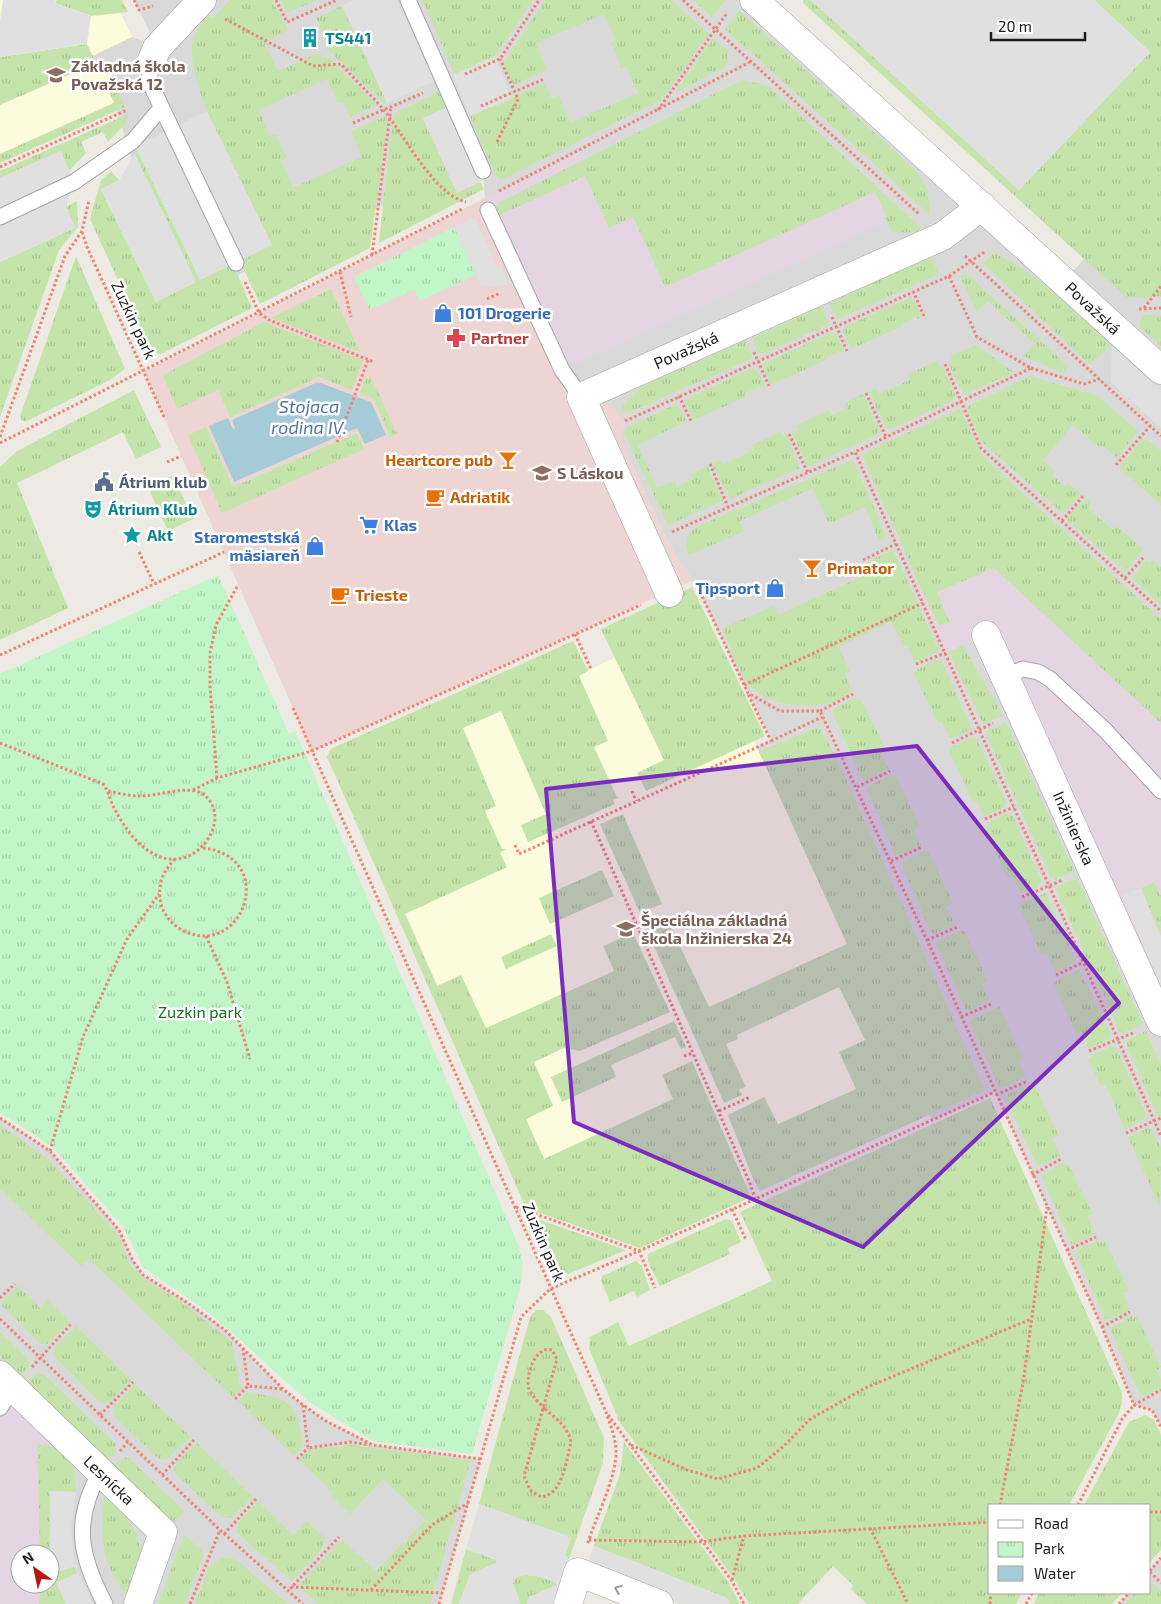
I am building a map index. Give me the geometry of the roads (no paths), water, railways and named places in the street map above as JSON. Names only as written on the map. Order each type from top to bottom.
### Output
[{"type":"street","points":[[151,62],[157,48],[202,0]]},
{"type":"street","name":"Považská","points":[[754,4],[982,206],[1161,370]]},
{"type":"street","name":"Považská","points":[[581,397],[943,236],[982,206]]},
{"type":"street","points":[[581,397],[669,593]]},
{"type":"street","name":"Inžinierska","points":[[986,635],[1161,1021]]},
{"type":"street","name":"Lesnícka","points":[[4,1390],[100,1472],[163,1532],[138,1604]]},
{"type":"street","points":[[568,1604],[578,1572],[659,1604]]},
{"type":"lane","points":[[408,0],[483,171]]},
{"type":"lane","points":[[151,62],[149,81],[236,263]]},
{"type":"lane","points":[[0,216],[74,182],[134,141],[158,102]]},
{"type":"lane","points":[[488,210],[562,370],[581,397]]},
{"type":"lane","points":[[1005,676],[1024,669],[1038,672],[1050,679],[1105,730],[1161,791]]},
{"type":"lane","points":[[100,1472],[88,1494],[81,1529],[88,1568],[105,1604]]},
{"type":"water","name":"Stojaca rodina IV.","points":[[318,382],[371,402],[386,435],[365,444],[357,428],[234,482],[209,426],[228,418],[233,429],[235,428],[232,420]]},
{"type":"place","name":"TS441","points":[[310,38]]},
{"type":"place","name":"Základná škola Považská 12","points":[[56,75]]},
{"type":"place","name":"101 Drogerie","points":[[443,313]]},
{"type":"place","name":"Partner","points":[[456,338]]},
{"type":"place","name":"Heartcore pub","points":[[508,460]]},
{"type":"place","name":"S Láskou","points":[[542,473]]},
{"type":"place","name":"Átrium klub","points":[[104,482]]},
{"type":"place","name":"Adriatik","points":[[435,497]]},
{"type":"place","name":"Átrium Klub","points":[[93,509]]},
{"type":"place","name":"Klas","points":[[369,525]]},
{"type":"place","name":"Akt","points":[[132,535]]},
{"type":"place","name":"Staromestská mäsiareň","points":[[315,546]]},
{"type":"place","name":"Primator","points":[[812,568]]},
{"type":"place","name":"Tipsport","points":[[775,588]]},
{"type":"place","name":"Trieste","points":[[340,595]]},
{"type":"place","name":"Špeciálna základná škola Inžinierska 24","points":[[626,929]]},
{"type":"park label","name":"Zuzkin park","points":[[200,1012]]}]
